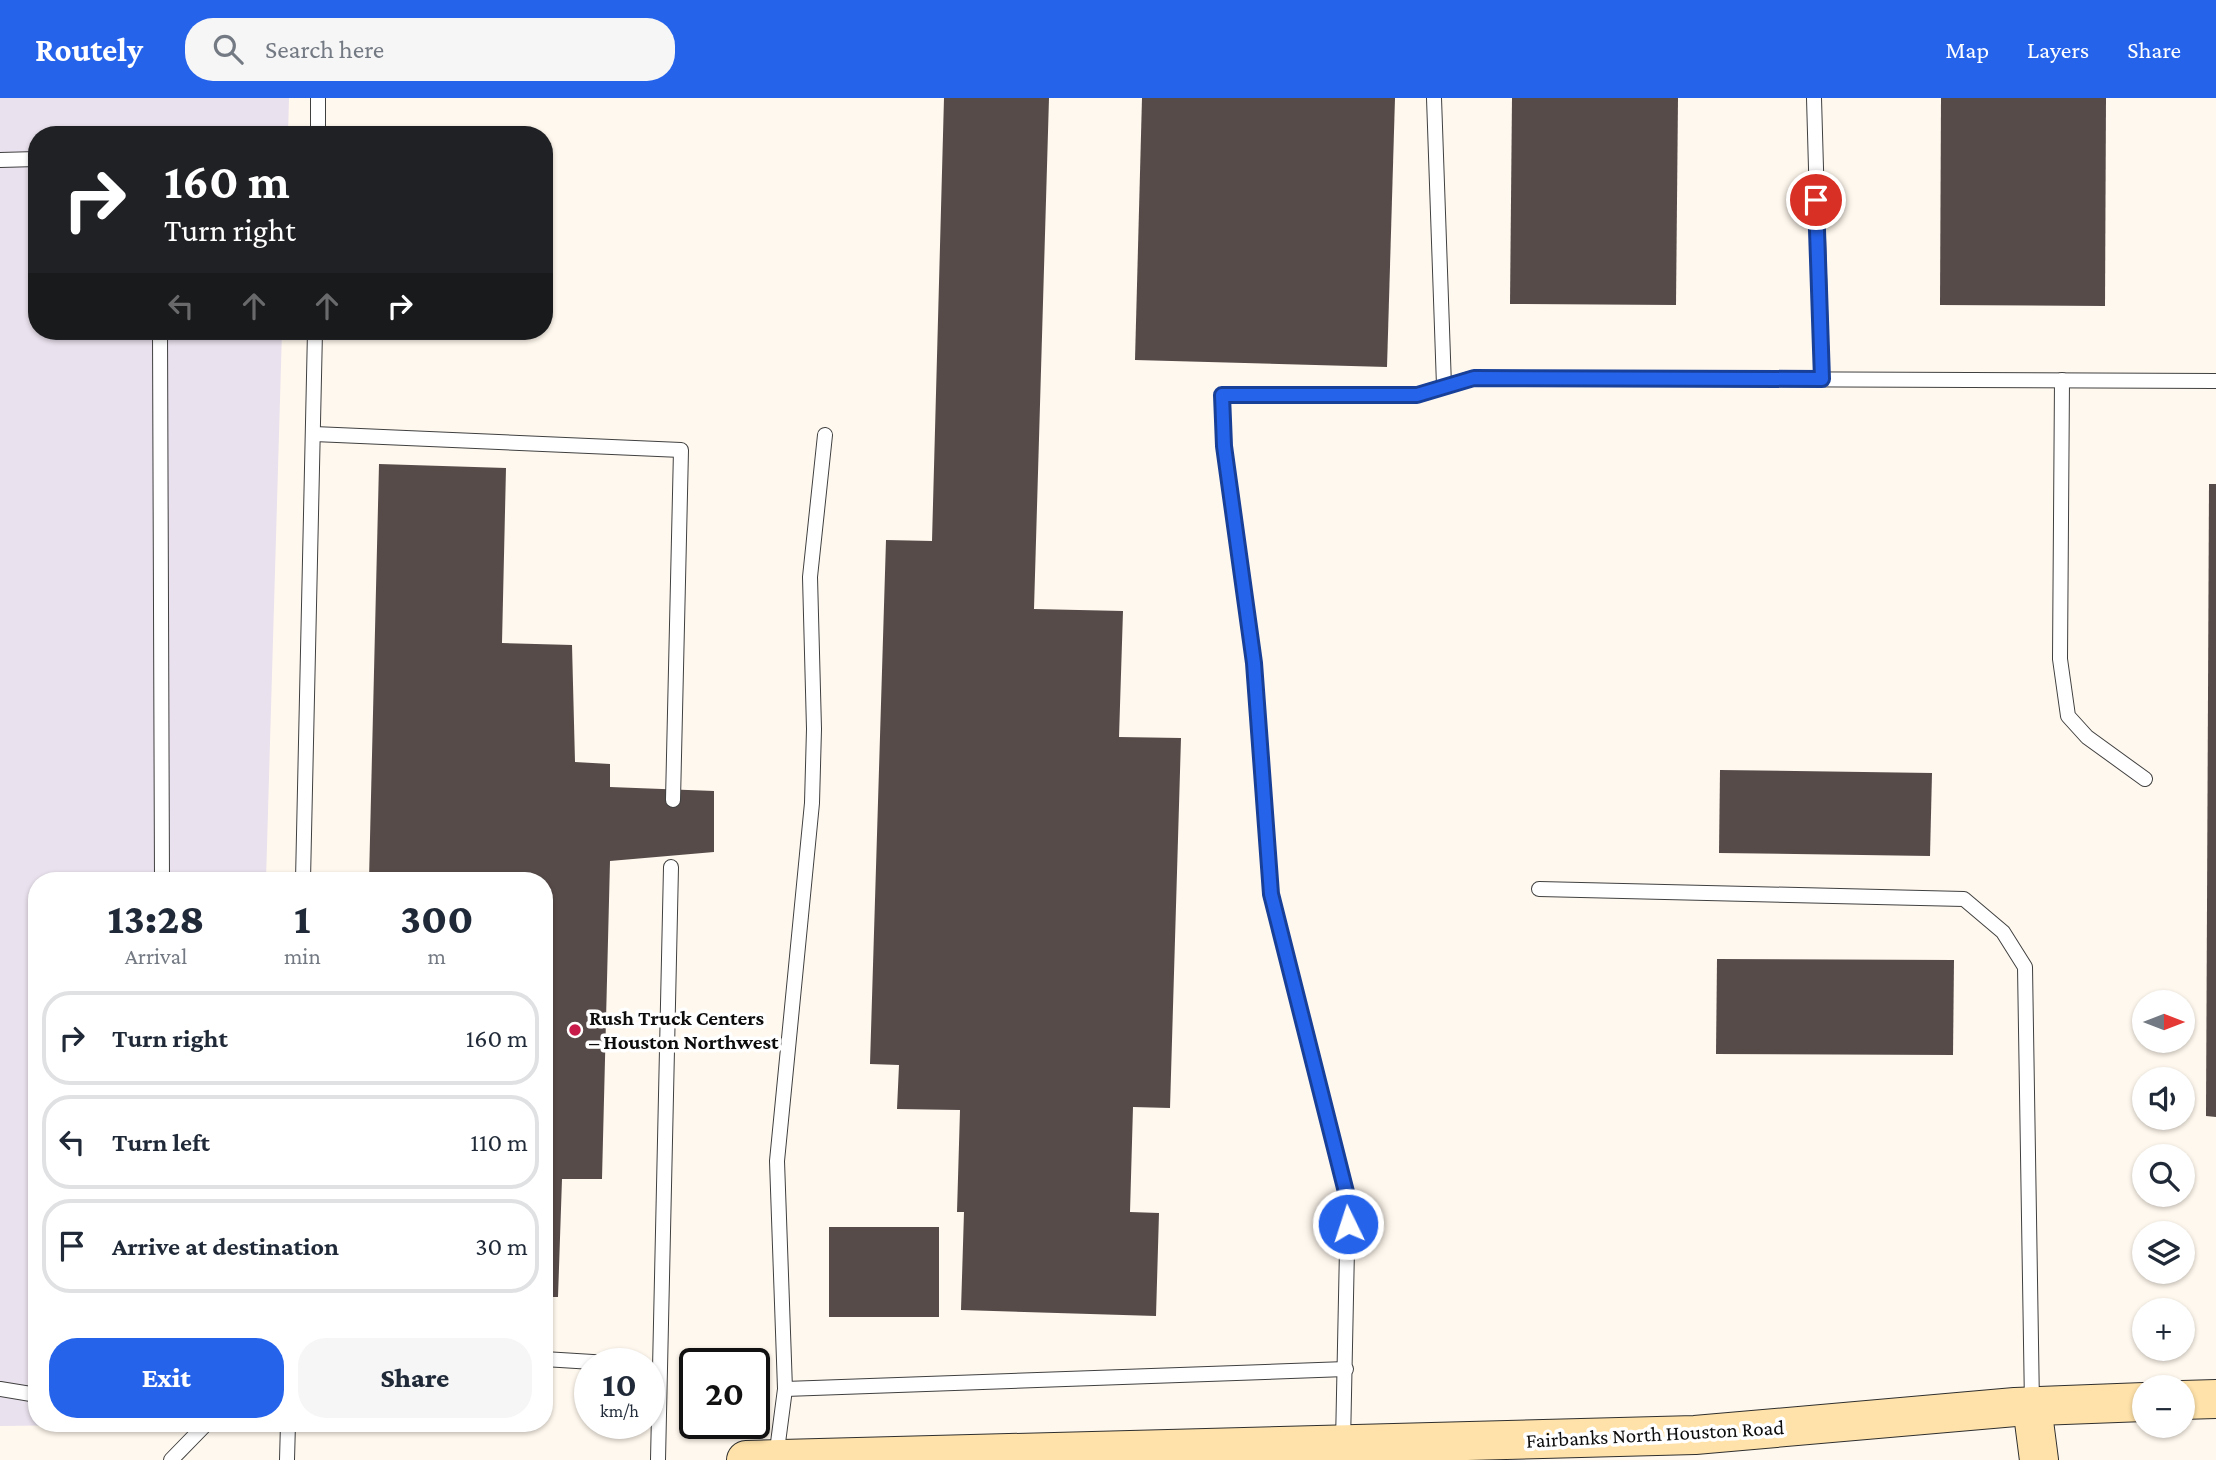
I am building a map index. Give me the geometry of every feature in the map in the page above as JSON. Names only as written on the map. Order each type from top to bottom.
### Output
[{"type":"main road","points":[[2195,1400],[2216,1399]]},
{"type":"main road","name":"Fairbanks North Houston Road","points":[[746,1460],[1343,1452],[1695,1435],[2032,1406],[2132,1402]]},
{"type":"main road","points":[[2032,1406],[2039,1460]]},
{"type":"lane","points":[[318,98],[318,126]]},
{"type":"lane","points":[[1434,98],[1444,386]]},
{"type":"lane","points":[[1814,98],[1822,379]]},
{"type":"lane","points":[[0,160],[28,159]]},
{"type":"lane","points":[[160,340],[162,872]]},
{"type":"lane","points":[[303,872],[316,340]]},
{"type":"lane","points":[[1343,1452],[1348,1200],[1271,894],[1254,663],[1224,446],[1222,395],[1417,395],[1474,378],[2216,381]]},
{"type":"lane","points":[[2063,380],[2060,659],[2068,716],[2087,737],[2145,779]]},
{"type":"lane","points":[[314,434],[681,450],[673,800]]},
{"type":"lane","points":[[775,1460],[785,1389],[777,1161],[811,803],[814,729],[810,577],[825,435]]},
{"type":"lane","points":[[655,1348],[671,867]]},
{"type":"lane","points":[[1539,889],[1964,899],[2003,932],[2025,967],[2032,1406]]},
{"type":"lane","points":[[553,1360],[574,1361]]},
{"type":"lane","points":[[785,1389],[1346,1369]]},
{"type":"lane","points":[[0,1389],[28,1394]]},
{"type":"lane","points":[[171,1460],[197,1432]]},
{"type":"lane","points":[[287,1460],[288,1432]]},
{"type":"lane","points":[[657,1439],[658,1460]]},
{"type":"shaded area","points":[[0,98],[289,98],[288,126],[28,126],[28,340],[282,340],[266,872],[28,872],[28,1426],[0,1426]]},
{"type":"building","points":[[944,98],[1049,98],[1034,609],[1123,611],[1119,737],[1181,738],[1170,1108],[1133,1107],[1130,1212],[1159,1213],[1156,1316],[961,1310],[964,1212],[957,1212],[960,1110],[897,1109],[899,1065],[870,1064],[886,540],[932,541]]},
{"type":"building","points":[[1142,98],[1395,98],[1387,367],[1135,360]]},
{"type":"building","points":[[1512,98],[1678,98],[1676,305],[1510,304]]},
{"type":"building","points":[[1941,98],[2106,98],[2105,306],[1940,305]]},
{"type":"building","name":"Rush Truck Centers – Houston Northwest","points":[[379,464],[506,468],[502,643],[572,645],[575,762],[610,764],[610,787],[714,791],[714,852],[610,861],[602,1179],[562,1179],[558,1297],[553,1297],[553,872],[369,872]]},
{"type":"building","points":[[2209,484],[2216,484],[2216,1117],[2206,1116]]},
{"type":"building","points":[[1720,770],[1932,773],[1930,856],[1719,853]]},
{"type":"building","points":[[1717,959],[1954,960],[1953,1055],[1716,1054]]},
{"type":"building","points":[[829,1227],[939,1227],[939,1317],[829,1317]]},
{"type":"place","name":"Rush Truck Centers – Houston Northwest","points":[[575,1030]]},
{"type":"route","points":[[1348,1224],[1348,1200],[1271,894],[1254,663],[1224,446],[1222,395],[1417,395],[1474,378],[1822,379],[1816,200]]}]
